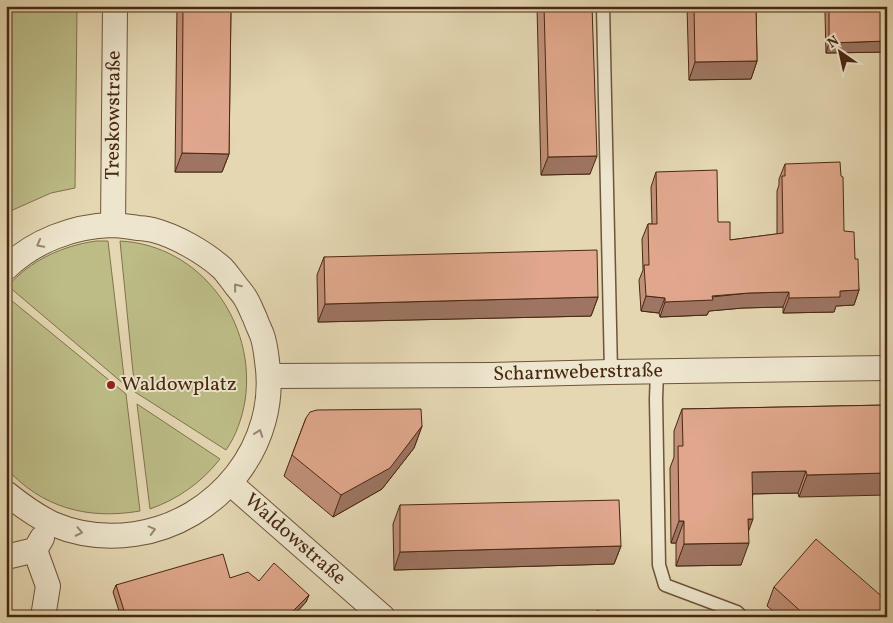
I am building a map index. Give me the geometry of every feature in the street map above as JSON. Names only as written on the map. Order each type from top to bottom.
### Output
[{"type":"street","name":"Treskowstraße","points":[[113,225],[115,6]]},
{"type":"street","points":[[6,268],[38,244],[62,234],[87,227],[113,225],[153,230],[190,245],[222,269],[247,300],[263,337],[269,376],[267,410],[259,436],[245,463],[230,483],[196,513],[172,524],[147,532],[123,536],[99,535],[76,531],[53,524],[27,510],[6,493]]},
{"type":"street","name":"Scharnweberstraße","points":[[269,376],[491,375],[887,368]]},
{"type":"street","name":"Waldowstraße","points":[[230,483],[383,617]]},
{"type":"street","points":[[6,557],[34,550],[53,524]]},
{"type":"street","points":[[34,550],[48,586],[43,617]]},
{"type":"lane","points":[[603,6],[611,372]]},
{"type":"lane","points":[[657,371],[659,565],[665,585],[737,612],[742,617]]},
{"type":"green space","points":[[6,6],[77,9],[75,188],[51,193],[6,213]]},
{"type":"green space","points":[[96,241],[108,241],[125,385],[8,286],[27,269],[48,256],[71,246]]},
{"type":"green space","points":[[120,241],[149,246],[175,257],[198,273],[217,293],[232,317],[242,344],[246,372],[245,401],[236,433],[226,450],[135,392]]},
{"type":"green space","points":[[6,296],[126,394],[140,511],[102,514],[67,508],[35,493],[6,468]]},
{"type":"green space","points":[[137,404],[220,459],[197,483],[170,500],[150,509]]},
{"type":"building","points":[[183,6],[231,6],[229,154],[182,153]]},
{"type":"building","points":[[544,6],[592,6],[597,156],[548,157]]},
{"type":"building","points":[[694,6],[756,6],[757,61],[695,62]]},
{"type":"building","points":[[829,6],[887,6],[887,41],[829,43]]},
{"type":"building","points":[[840,162],[841,176],[843,177],[844,231],[854,232],[855,259],[858,259],[859,290],[840,291],[840,297],[789,298],[789,292],[749,293],[712,296],[713,300],[665,302],[665,298],[646,296],[644,265],[649,265],[648,224],[657,224],[656,172],[717,170],[718,222],[730,222],[730,240],[783,233],[782,176],[785,176],[785,164]]},
{"type":"building","points":[[597,250],[598,297],[325,304],[324,257]]},
{"type":"building","points":[[887,405],[887,473],[807,475],[806,471],[752,472],[753,519],[748,519],[749,543],[684,544],[684,521],[679,521],[678,446],[683,446],[682,409]]},
{"type":"building","points":[[421,409],[422,426],[390,468],[341,495],[292,455],[310,412],[317,410]]},
{"type":"building","points":[[619,500],[621,546],[400,552],[400,505]]},
{"type":"building","points":[[816,539],[887,601],[887,617],[807,617],[774,587]]},
{"type":"building","points":[[223,554],[230,578],[248,572],[259,581],[274,563],[309,595],[287,617],[126,617],[116,585]]},
{"type":"building","points":[[597,610],[615,617],[593,617]]},
{"type":"place","name":"Waldowplatz","points":[[111,385]]}]
